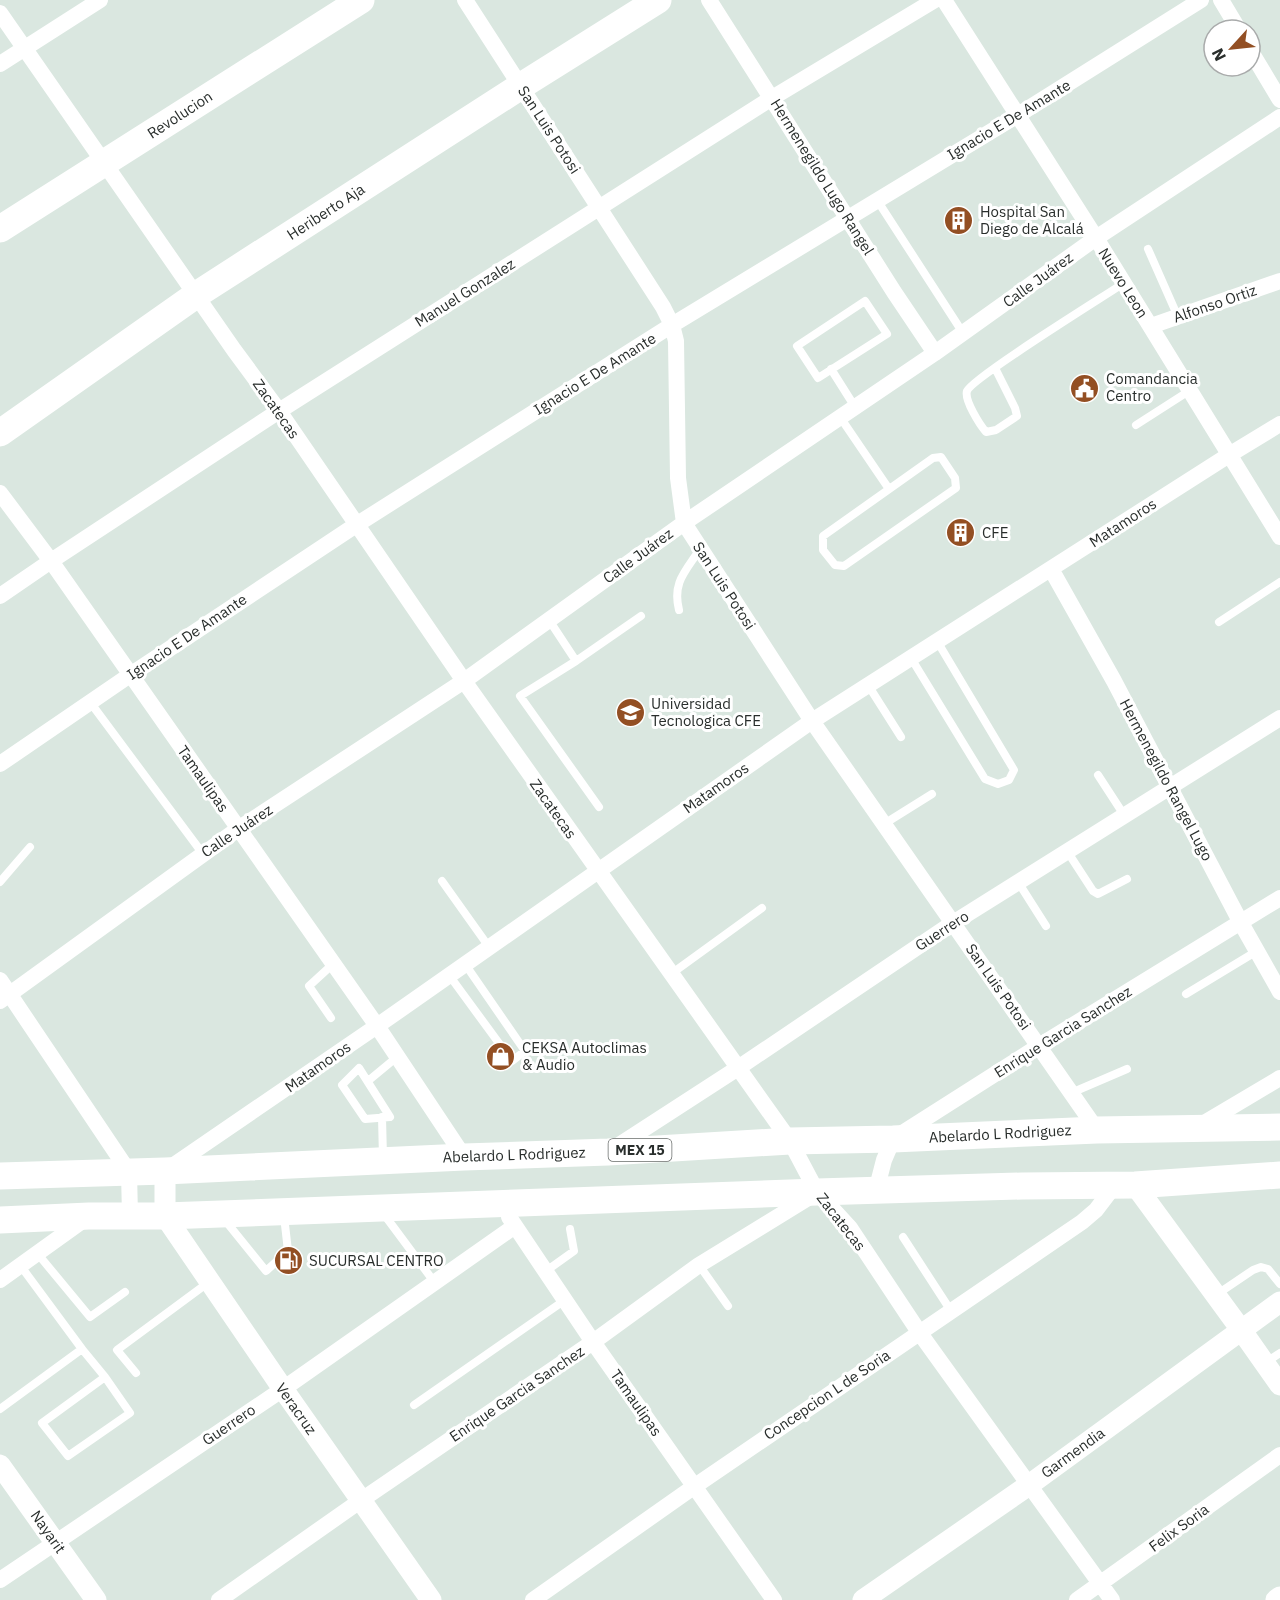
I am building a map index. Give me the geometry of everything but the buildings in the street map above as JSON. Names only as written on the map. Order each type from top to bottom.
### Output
[{"type":"main road","name":"Revolucion","points":[[0,229],[361,0]]},
{"type":"main road","name":"Heriberto Aja","points":[[0,433],[196,295],[658,0]]},
{"type":"main road","name":"Abelardo L Rodriguez","points":[[0,1176],[165,1172],[608,1152],[790,1141],[1096,1130],[1280,1127]]},
{"type":"main road","points":[[0,1220],[817,1192],[1125,1185],[1280,1175]]},
{"type":"street","points":[[0,64],[100,0]]},
{"type":"street","name":"San Luis Potosi","points":[[465,0],[663,307],[672,325],[676,341],[678,478],[684,523],[812,721],[1096,1130]]},
{"type":"street","name":"Hermenegildo Lugo Rangel","points":[[708,0],[935,353]]},
{"type":"street","name":"Manuel Gonzalez","points":[[0,596],[279,411],[772,98],[935,0]]},
{"type":"street","name":"Nuevo Leon","points":[[944,0],[1096,238],[1280,537]]},
{"type":"street","name":"Ignacio E De Amante","points":[[0,764],[356,525],[672,325],[1018,115],[1201,0]]},
{"type":"street","points":[[1221,0],[1232,18]]},
{"type":"street","name":"Zacatecas","points":[[0,13],[597,871],[790,1141],[817,1192],[850,1228],[919,1332],[1112,1600]]},
{"type":"street","points":[[1262,70],[1280,100]]},
{"type":"street","name":"Calle Juárez","points":[[5,997],[238,829],[464,681],[684,523],[935,353],[1096,238],[1280,117]]},
{"type":"street","name":"Alfonso Ortiz","points":[[1151,326],[1280,282]]},
{"type":"street","name":"Matamoros","points":[[165,1172],[812,721],[1280,424]]},
{"type":"street","name":"Tamaulipas","points":[[0,493],[51,561],[377,1026],[464,1157]]},
{"type":"street","name":"Hermenegildo Rangel Lugo","points":[[1051,568],[1280,992]]},
{"type":"street","name":"Guerrero","points":[[608,1152],[738,1068],[953,923],[1280,718]]},
{"type":"street","name":"Enrique Garcia Sanchez","points":[[893,1139],[1280,898]]},
{"type":"street","points":[[0,980],[5,997],[129,1172],[130,1216]]},
{"type":"street","points":[[1196,1128],[1280,1078]]},
{"type":"street","points":[[876,1191],[884,1160],[893,1139]]},
{"type":"street","points":[[165,1172],[165,1216]]},
{"type":"street","points":[[1125,1185],[1216,1295],[1242,1331],[1272,1358],[1280,1385]]},
{"type":"street","name":"Concepcion L de Soria","points":[[532,1600],[1082,1222],[1125,1185]]},
{"type":"street","name":"Enrique Garcia Sanchez","points":[[219,1600],[593,1342],[699,1265],[817,1192]]},
{"type":"street","name":"Tamaulipas","points":[[500,1204],[593,1342],[774,1600]]},
{"type":"street","points":[[0,1280],[89,1216]]},
{"type":"street","name":"Veracruz","points":[[165,1216],[360,1501],[431,1600]]},
{"type":"street","name":"Guerrero","points":[[0,1580],[283,1389],[515,1226]]},
{"type":"street","name":"Garmendia","points":[[862,1600],[1029,1485],[1280,1302]]},
{"type":"street","name":"Felix Soria","points":[[1077,1600],[1280,1455]]},
{"type":"street","name":"Nayarit","points":[[0,1465],[96,1600]]},
{"type":"street","points":[[1276,1600],[1280,1597]]},
{"type":"lane","points":[[877,200],[963,333]]},
{"type":"lane","points":[[1148,249],[1178,317]]},
{"type":"lane","points":[[995,368],[1017,416],[996,430],[986,432],[972,409],[966,394],[968,389],[995,368],[1124,283]]},
{"type":"lane","points":[[866,302],[886,334],[831,369],[818,378],[797,346],[866,302]]},
{"type":"lane","points":[[831,369],[855,407]]},
{"type":"lane","points":[[1136,425],[1189,391]]},
{"type":"lane","points":[[840,417],[889,489]]},
{"type":"lane","points":[[941,457],[955,478],[956,488],[844,566],[835,565],[823,549],[823,536],[889,489],[933,458],[941,457]]},
{"type":"lane","points":[[680,610],[677,601],[678,585],[700,548]]},
{"type":"lane","points":[[1219,622],[1280,582]]},
{"type":"lane","points":[[599,807],[520,696],[641,616]]},
{"type":"lane","points":[[549,620],[576,661]]},
{"type":"lane","points":[[911,658],[985,779],[998,784],[1008,780],[1014,770],[937,641]]},
{"type":"lane","points":[[868,686],[901,737]]},
{"type":"lane","points":[[90,702],[203,854]]},
{"type":"lane","points":[[1098,775],[1124,815]]},
{"type":"lane","points":[[884,824],[932,794]]},
{"type":"lane","points":[[0,882],[30,847]]},
{"type":"lane","points":[[1067,851],[1093,891],[1098,894],[1127,879]]},
{"type":"lane","points":[[442,881],[489,947]]},
{"type":"lane","points":[[1018,882],[1046,926]]},
{"type":"lane","points":[[671,974],[762,908]]},
{"type":"lane","points":[[1186,994],[1257,951]]},
{"type":"lane","points":[[332,1018],[309,986],[333,964]]},
{"type":"lane","points":[[449,975],[512,1061],[525,1051],[465,964]]},
{"type":"lane","points":[[368,1081],[397,1057]]},
{"type":"lane","points":[[359,1068],[368,1081],[390,1117],[365,1119],[342,1085],[359,1068]]},
{"type":"lane","points":[[1071,1093],[1128,1069]]},
{"type":"lane","points":[[382,1118],[383,1161]]},
{"type":"lane","points":[[379,1208],[435,1282]]},
{"type":"lane","points":[[220,1214],[266,1271],[288,1251],[284,1212]]},
{"type":"lane","points":[[546,1272],[574,1251],[570,1229]]},
{"type":"lane","points":[[903,1237],[951,1311]]},
{"type":"lane","points":[[37,1253],[90,1317],[125,1292]]},
{"type":"lane","points":[[20,1265],[105,1377],[130,1413],[68,1456],[42,1423],[105,1377]]},
{"type":"lane","points":[[699,1265],[728,1306]]},
{"type":"lane","points":[[1216,1295],[1261,1267],[1268,1269],[1280,1284]]},
{"type":"lane","points":[[136,1374],[117,1350],[209,1282]]},
{"type":"lane","points":[[414,1405],[565,1300]]},
{"type":"lane","points":[[0,1409],[82,1349]]},
{"type":"place","name":"Hospital San Diego de Alcalá","points":[[959,221]]},
{"type":"place","name":"Comandancia Centro","points":[[1085,388]]},
{"type":"place","name":"CFE","points":[[961,533]]},
{"type":"place","name":"Universidad Tecnologica CFE","points":[[630,713]]},
{"type":"place","name":"CEKSA Autoclimas & Audio","points":[[501,1057]]},
{"type":"place","name":"SUCURSAL CENTRO","points":[[288,1261]]}]
